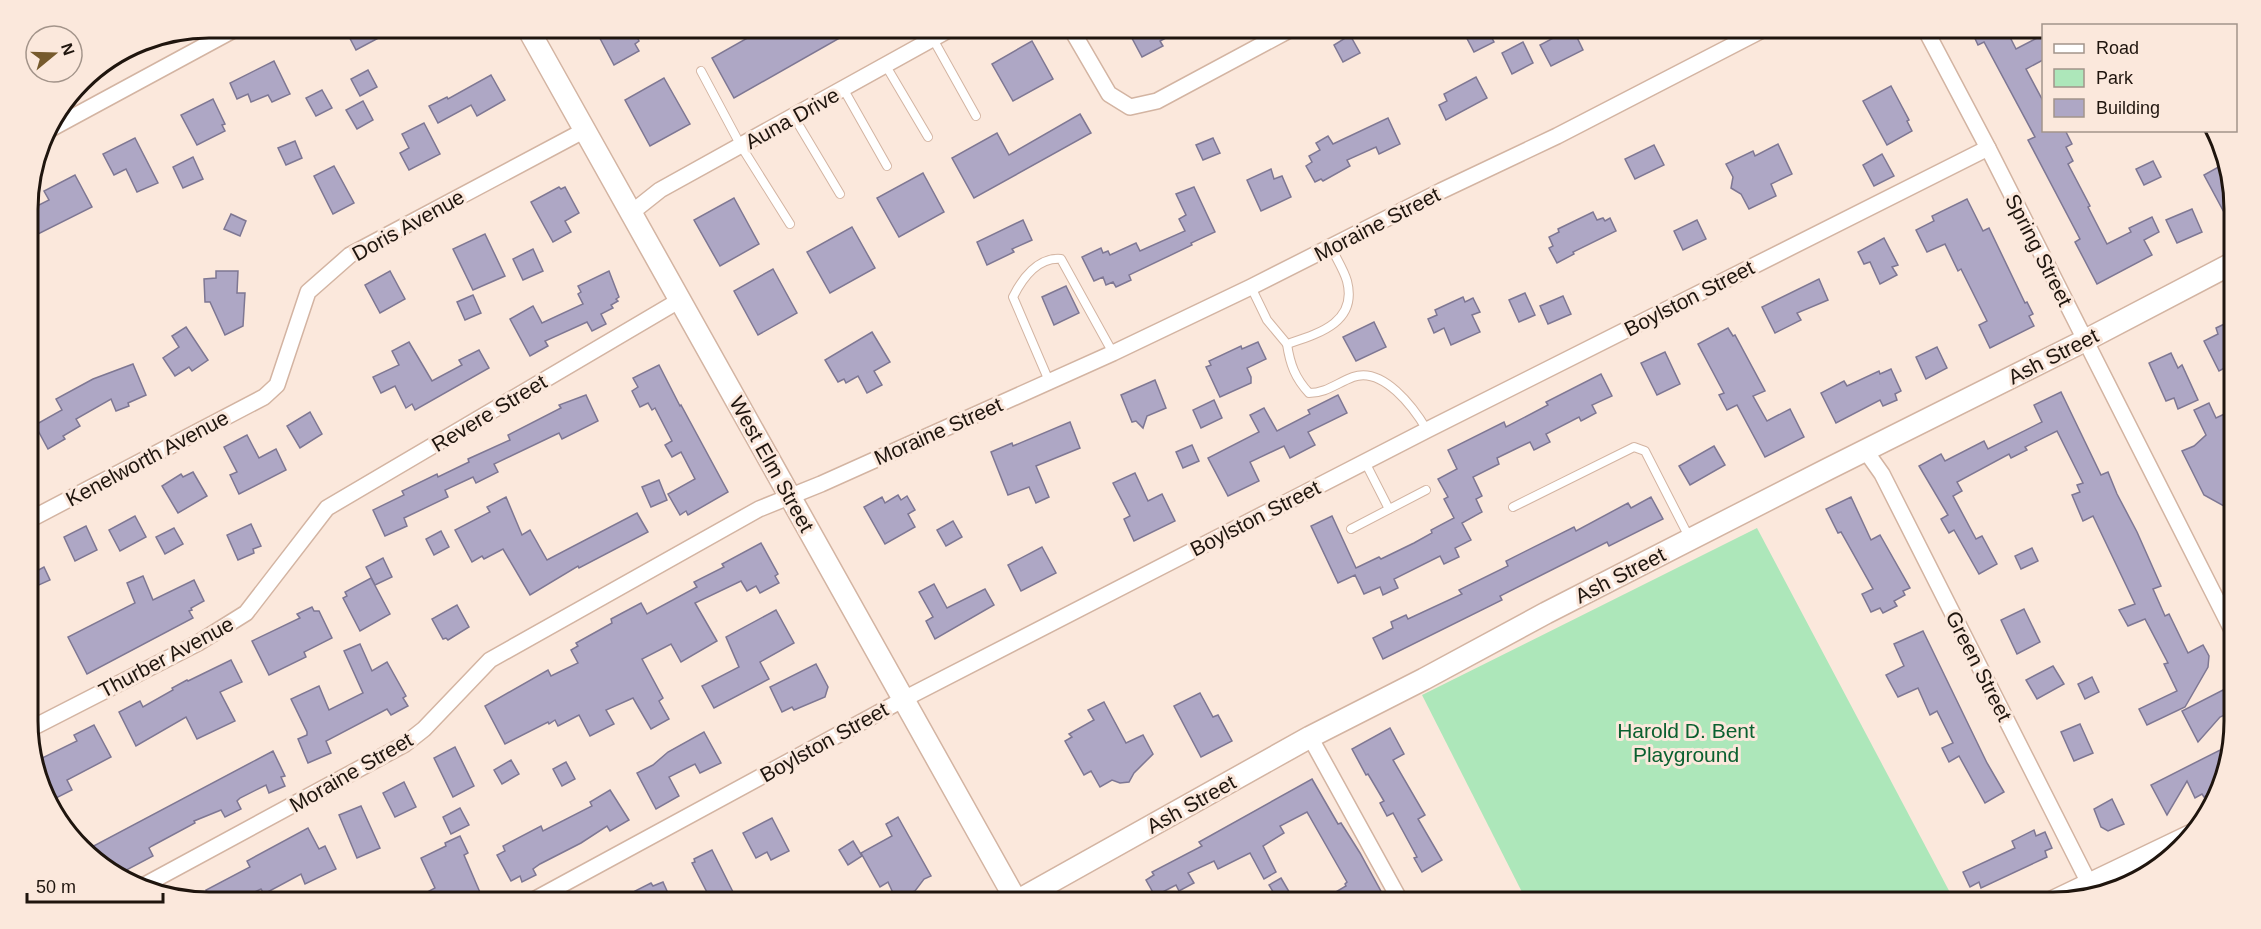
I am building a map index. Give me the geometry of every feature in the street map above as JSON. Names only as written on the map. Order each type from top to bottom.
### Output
[{"type":"street","points":[[59,124],[218,38]]},
{"type":"street","name":"West Elm Street","points":[[533,38],[1011,892]]},
{"type":"street","points":[[1076,38],[1109,94],[1130,107],[1157,101],[1274,38]]},
{"type":"street","name":"Moraine Street","points":[[151,881],[405,744],[424,729],[490,660],[759,509],[1049,381],[1251,287],[1441,191],[1557,136],[1747,38]]},
{"type":"street","name":"Spring Street","points":[[1930,38],[1988,148],[2224,614]]},
{"type":"street","name":"Auna Drive","points":[[631,213],[660,190],[933,39]]},
{"type":"street","name":"Doris Avenue","points":[[264,397],[277,385],[308,292],[350,255],[585,130]]},
{"type":"street","name":"Boylston Street","points":[[549,892],[904,699],[1427,430],[1988,148]]},
{"type":"street","name":"Ash Street","points":[[1033,892],[1310,737],[1865,450],[2084,341],[2224,268]]},
{"type":"street","name":"Revere Street","points":[[307,536],[327,508],[680,300]]},
{"type":"street","name":"Kenelworth Avenue","points":[[38,515],[264,397]]},
{"type":"street","name":"Green Street","points":[[1865,450],[1882,474],[2089,884]]},
{"type":"street","name":"Thurber Avenue","points":[[38,725],[198,643],[246,613],[307,536]]},
{"type":"street","points":[[1310,737],[1395,891]]},
{"type":"street","points":[[2079,889],[2166,847]]},
{"type":"lane","points":[[933,39],[976,116]]},
{"type":"lane","points":[[886,66],[928,137]]},
{"type":"lane","points":[[701,71],[741,146],[790,224]]},
{"type":"lane","points":[[844,90],[887,166]]},
{"type":"lane","points":[[794,117],[840,194]]},
{"type":"lane","points":[[1287,344],[1322,333],[1338,321],[1348,302],[1347,282],[1331,247]]},
{"type":"lane","points":[[1049,381],[1013,297],[1024,276],[1054,258],[1061,259],[1113,352]]},
{"type":"lane","points":[[1251,287],[1267,320],[1287,344],[1289,362],[1298,382],[1309,393],[1320,393],[1355,376],[1375,376],[1400,394],[1415,411],[1427,430]]},
{"type":"lane","points":[[1513,507],[1634,447],[1646,451],[1691,540]]},
{"type":"lane","points":[[1365,462],[1389,509]]},
{"type":"lane","points":[[1352,529],[1426,490]]},
{"type":"green space","name":"Harold D. Bent Playground","points":[[1757,528],[1949,891],[1522,891],[1422,695]]},
{"type":"building","points":[[350,38],[378,38],[356,50]]},
{"type":"building","points":[[600,38],[638,38],[639,41],[635,44],[639,51],[614,65]]},
{"type":"building","points":[[747,38],[840,38],[734,98],[712,58]]},
{"type":"building","points":[[1132,38],[1166,38],[1160,41],[1163,46],[1142,57]]},
{"type":"building","points":[[1345,38],[1352,38],[1360,53],[1343,62],[1334,45]]},
{"type":"building","points":[[1467,38],[1492,38],[1494,42],[1474,52]]},
{"type":"building","points":[[1553,38],[1577,38],[1583,50],[1551,66],[1540,45]]},
{"type":"building","points":[[1975,38],[2010,38],[2016,49],[2037,38],[2042,38],[2042,61],[2026,69],[2042,99],[2042,132],[2066,132],[2072,144],[2066,147],[2073,161],[2068,164],[2107,244],[2131,232],[2129,228],[2152,217],[2159,232],[2144,240],[2152,255],[2097,284],[2075,242],[2080,239],[2028,140],[2035,137],[1984,42],[1978,45]]},
{"type":"building","points":[[1032,41],[1053,79],[1013,101],[992,64]]},
{"type":"building","points":[[1523,42],[1533,63],[1512,74],[1502,53]]},
{"type":"building","points":[[274,61],[290,94],[272,102],[268,95],[251,102],[248,94],[237,99],[230,83]]},
{"type":"building","points":[[368,70],[377,87],[360,96],[351,79]]},
{"type":"building","points":[[491,75],[505,100],[477,116],[471,105],[438,123],[429,106],[447,97],[448,99]]},
{"type":"building","points":[[1476,77],[1487,98],[1446,120],[1439,105],[1447,101],[1444,94]]},
{"type":"building","points":[[664,78],[690,124],[650,146],[625,100]]},
{"type":"building","points":[[1891,86],[1909,120],[1907,121],[1912,131],[1887,145],[1863,101]]},
{"type":"building","points":[[322,90],[332,108],[316,116],[306,98]]},
{"type":"building","points":[[213,99],[225,124],[222,125],[225,131],[197,145],[181,115]]},
{"type":"building","points":[[363,101],[373,120],[357,129],[346,110]]},
{"type":"building","points":[[1080,114],[1091,133],[974,198],[952,158],[997,133],[1009,155]]},
{"type":"building","points":[[1388,118],[1400,144],[1379,154],[1376,147],[1347,160],[1350,166],[1323,181],[1321,179],[1315,182],[1306,166],[1312,162],[1309,156],[1320,150],[1316,143],[1328,136],[1333,144]]},
{"type":"building","points":[[424,123],[440,154],[409,170],[400,153],[409,148],[402,134]]},
{"type":"building","points":[[135,138],[158,183],[137,192],[126,169],[114,175],[103,154]]},
{"type":"building","points":[[1213,138],[1220,153],[1203,160],[1196,145]]},
{"type":"building","points":[[295,141],[302,158],[286,165],[278,148]]},
{"type":"building","points":[[1778,144],[1792,174],[1771,184],[1776,196],[1749,209],[1741,194],[1731,188],[1733,177],[1726,164],[1753,151],[1755,156]]},
{"type":"building","points":[[1654,145],[1664,165],[1635,179],[1625,159]]},
{"type":"building","points":[[1882,154],[1894,176],[1874,186],[1863,165]]},
{"type":"building","points":[[193,157],[203,179],[183,188],[173,167]]},
{"type":"building","points":[[2153,161],[2161,177],[2144,185],[2136,169]]},
{"type":"building","points":[[334,166],[354,203],[333,214],[314,176]]},
{"type":"building","points":[[2219,167],[2224,212],[2204,175]]},
{"type":"building","points":[[1271,169],[1274,179],[1282,176],[1291,197],[1261,211],[1247,180]]},
{"type":"building","points":[[923,173],[944,212],[899,237],[877,198]]},
{"type":"building","points":[[75,175],[92,207],[38,234],[38,206],[49,200],[44,191]]},
{"type":"building","points":[[559,187],[561,189],[565,187],[579,213],[565,221],[571,232],[553,242],[531,202]]},
{"type":"building","points":[[1194,187],[1215,232],[1129,275],[1131,280],[1116,287],[1113,282],[1106,285],[1103,277],[1094,281],[1082,257],[1101,248],[1103,253],[1108,251],[1110,255],[1136,243],[1140,251],[1185,231],[1179,219],[1186,215],[1176,194]]},
{"type":"building","points":[[734,198],[759,244],[720,266],[694,220]]},
{"type":"building","points":[[1967,199],[1983,231],[1989,228],[2025,303],[2027,302],[2033,314],[2029,316],[2034,326],[1990,348],[1979,325],[1987,321],[1961,269],[1958,271],[1945,244],[1927,252],[1916,230],[1934,221],[1932,216]]},
{"type":"building","points":[[2192,209],[2202,232],[2177,243],[2166,220]]},
{"type":"building","points":[[1593,212],[1597,220],[1603,218],[1605,221],[1610,218],[1616,231],[1573,252],[1574,254],[1557,263],[1549,248],[1553,246],[1549,237],[1559,232],[1558,229]]},
{"type":"building","points":[[231,214],[246,221],[240,236],[224,229]]},
{"type":"building","points":[[1023,220],[1032,240],[1012,249],[1014,252],[987,265],[977,242]]},
{"type":"building","points":[[1697,220],[1706,239],[1683,250],[1674,231]]},
{"type":"building","points":[[852,227],[875,268],[830,293],[807,252]]},
{"type":"building","points":[[485,234],[505,276],[473,290],[453,249]]},
{"type":"building","points":[[1884,238],[1898,265],[1892,267],[1897,275],[1880,284],[1870,262],[1864,264],[1858,252]]},
{"type":"building","points":[[533,249],[543,271],[523,280],[513,259]]},
{"type":"building","points":[[773,269],[797,313],[758,335],[734,291]]},
{"type":"building","points":[[216,271],[238,271],[237,293],[245,293],[243,326],[225,335],[210,302],[205,302],[204,279],[216,278]]},
{"type":"building","points":[[390,271],[405,299],[380,313],[365,285]]},
{"type":"building","points":[[609,271],[619,297],[616,299],[618,301],[611,305],[613,308],[601,314],[606,324],[592,331],[587,322],[545,341],[548,346],[530,356],[510,319],[533,306],[542,323],[583,304],[578,294],[581,292],[578,286]]},
{"type":"building","points":[[1819,279],[1828,300],[1797,313],[1801,320],[1775,333],[1762,307]]},
{"type":"building","points":[[1066,286],[1079,313],[1054,325],[1042,297]]},
{"type":"building","points":[[1525,293],[1535,315],[1519,322],[1509,300]]},
{"type":"building","points":[[473,295],[481,313],[465,320],[457,302]]},
{"type":"building","points":[[1563,296],[1571,314],[1548,324],[1540,306]]},
{"type":"building","points":[[1463,297],[1465,302],[1473,298],[1480,312],[1472,315],[1480,332],[1451,345],[1444,328],[1434,333],[1428,319],[1437,315],[1435,310]]},
{"type":"building","points":[[1374,322],[1386,347],[1356,361],[1343,337]]},
{"type":"building","points":[[2224,324],[2224,368],[2219,371],[2204,341],[2218,334],[2216,328]]},
{"type":"building","points":[[186,327],[208,360],[192,371],[189,367],[175,376],[163,358],[179,347],[172,336]]},
{"type":"building","points":[[1728,328],[1733,336],[1735,335],[1765,391],[1753,396],[1767,421],[1790,409],[1804,437],[1765,457],[1737,405],[1727,410],[1719,395],[1724,393],[1698,344]]},
{"type":"building","points":[[872,332],[890,362],[874,371],[882,385],[867,393],[858,376],[846,383],[844,379],[838,382],[825,360]]},
{"type":"building","points":[[409,342],[432,381],[462,365],[459,360],[479,350],[489,368],[415,410],[412,404],[406,408],[395,386],[381,393],[373,377],[399,365],[392,351]]},
{"type":"building","points":[[1258,342],[1266,359],[1247,368],[1251,383],[1220,397],[1206,367],[1211,365],[1209,361],[1241,346],[1242,349]]},
{"type":"building","points":[[1937,347],[1947,368],[1926,379],[1916,357]]},
{"type":"building","points":[[1665,352],[1680,384],[1657,395],[1641,363]]},
{"type":"building","points":[[2171,353],[2178,368],[2182,365],[2198,400],[2178,409],[2174,398],[2166,401],[2149,363]]},
{"type":"building","points":[[133,364],[146,395],[116,411],[111,399],[76,419],[80,426],[63,436],[65,439],[48,449],[38,431],[38,423],[62,410],[56,399],[93,379]]},
{"type":"building","points":[[659,365],[728,492],[688,515],[686,511],[680,515],[668,494],[695,479],[681,452],[672,457],[665,445],[672,441],[655,408],[652,410],[648,403],[640,407],[632,391],[638,387],[633,378]]},
{"type":"building","points":[[1891,369],[1901,391],[1895,394],[1897,400],[1883,406],[1880,400],[1836,423],[1821,393],[1844,381],[1847,386],[1879,371],[1880,374]]},
{"type":"building","points":[[1601,374],[1612,396],[1592,405],[1596,413],[1581,421],[1579,417],[1546,434],[1550,442],[1534,450],[1530,442],[1497,458],[1499,464],[1473,477],[1482,496],[1476,499],[1482,512],[1462,523],[1471,540],[1455,548],[1459,557],[1444,564],[1440,556],[1394,579],[1398,588],[1383,595],[1380,587],[1364,594],[1355,575],[1338,583],[1311,526],[1332,516],[1356,568],[1414,543],[1432,533],[1431,530],[1454,518],[1444,499],[1448,497],[1438,479],[1457,469],[1448,450],[1504,422],[1506,427],[1548,405],[1546,402]]},
{"type":"building","points":[[1155,380],[1166,408],[1147,416],[1143,428],[1136,421],[1132,422],[1121,395]]},
{"type":"building","points":[[2061,392],[2101,475],[2108,472],[2137,532],[2161,586],[2153,589],[2165,616],[2169,614],[2188,653],[2203,645],[2209,656],[2208,667],[2185,707],[2147,725],[2139,709],[2177,691],[2164,664],[2168,663],[2145,619],[2128,626],[2119,610],[2135,604],[2093,516],[2083,521],[2072,495],[2080,492],[2077,485],[2083,483],[2057,431],[2025,447],[2027,450],[2011,458],[2009,454],[1957,482],[1962,491],[1953,496],[1976,539],[1982,536],[1997,564],[1979,574],[1954,530],[1949,533],[1941,519],[1948,515],[1919,466],[1941,454],[1945,461],[1984,441],[1988,449],[2042,422],[2034,405]]},
{"type":"building","points":[[586,395],[598,421],[562,439],[559,433],[494,464],[498,472],[476,483],[473,477],[445,490],[448,497],[404,518],[407,526],[385,536],[373,510],[404,495],[402,491],[437,474],[438,477],[469,462],[468,459],[510,440],[508,435],[561,408],[559,405]]},
{"type":"building","points":[[1338,395],[1347,413],[1308,432],[1315,445],[1290,458],[1284,446],[1250,462],[1259,481],[1228,496],[1208,458],[1259,432],[1250,415],[1264,408],[1277,431],[1310,414],[1308,410]]},
{"type":"building","points":[[1214,400],[1222,418],[1201,428],[1193,410]]},
{"type":"building","points":[[2209,403],[2216,418],[2224,414],[2224,506],[2204,495],[2182,451],[2194,446],[2206,435],[2194,410]]},
{"type":"building","points":[[310,412],[322,434],[300,448],[287,426]]},
{"type":"building","points":[[1070,422],[1080,448],[1036,466],[1049,497],[1036,503],[1029,487],[1008,495],[991,452],[1012,443],[1013,446]]},
{"type":"building","points":[[247,435],[259,458],[276,449],[286,470],[239,494],[230,475],[237,472],[224,447]]},
{"type":"building","points":[[1192,445],[1199,461],[1183,468],[1176,452]]},
{"type":"building","points":[[1714,446],[1725,465],[1690,485],[1679,466]]},
{"type":"building","points":[[193,472],[207,496],[178,513],[162,486],[181,474],[183,477]]},
{"type":"building","points":[[1135,473],[1148,501],[1162,494],[1175,521],[1134,541],[1124,519],[1130,516],[1113,483]]},
{"type":"building","points":[[659,480],[667,500],[651,507],[642,487]]},
{"type":"building","points":[[898,495],[901,500],[907,496],[915,510],[908,514],[915,527],[885,544],[864,507],[882,497],[885,503]]},
{"type":"building","points":[[506,497],[522,535],[530,530],[547,560],[637,513],[648,532],[579,568],[578,566],[530,595],[503,549],[484,559],[482,556],[472,562],[455,530],[490,512],[487,507]]},
{"type":"building","points":[[1651,497],[1663,519],[1609,546],[1607,542],[1500,596],[1502,600],[1383,659],[1373,638],[1393,628],[1391,622],[1406,615],[1408,619],[1462,594],[1459,590],[1508,566],[1506,561],[1574,527],[1576,531],[1628,503],[1631,508]]},
{"type":"building","points":[[1851,497],[1871,540],[1880,535],[1910,588],[1903,591],[1905,595],[1894,601],[1897,606],[1883,613],[1880,608],[1871,612],[1862,594],[1873,589],[1841,532],[1838,533],[1826,509]]},
{"type":"building","points":[[135,516],[146,537],[120,551],[109,530]]},
{"type":"building","points":[[953,521],[962,537],[946,546],[937,530]]},
{"type":"building","points":[[251,524],[261,546],[253,549],[254,553],[238,560],[227,535]]},
{"type":"building","points":[[86,526],[97,550],[75,561],[64,537]]},
{"type":"building","points":[[174,528],[183,544],[165,554],[156,537]]},
{"type":"building","points":[[441,531],[449,547],[434,555],[426,539]]},
{"type":"building","points":[[761,543],[778,574],[775,576],[779,583],[760,593],[756,586],[747,591],[741,581],[695,603],[717,641],[681,662],[671,644],[642,659],[663,698],[659,701],[669,719],[651,729],[633,698],[606,710],[614,724],[590,736],[579,715],[558,726],[555,720],[549,724],[548,722],[505,744],[485,706],[548,670],[551,676],[578,663],[571,650],[578,646],[576,643],[612,623],[611,619],[641,603],[647,614],[697,587],[694,582],[724,567],[722,564]]},
{"type":"building","points":[[1042,547],[1056,573],[1021,591],[1008,565]]},
{"type":"building","points":[[2032,548],[2038,561],[2021,569],[2015,556]]},
{"type":"building","points":[[383,558],[392,577],[375,585],[366,567]]},
{"type":"building","points":[[44,567],[50,580],[38,585],[38,570]]},
{"type":"building","points":[[143,576],[153,600],[194,580],[204,601],[189,611],[193,618],[87,674],[68,637],[135,603],[127,583]]},
{"type":"building","points":[[371,578],[390,614],[360,631],[343,598],[347,596],[345,592]]},
{"type":"building","points":[[934,584],[947,608],[985,589],[994,605],[935,639],[926,621],[933,617],[919,592]]},
{"type":"building","points":[[457,605],[469,627],[448,640],[443,639],[432,619]]},
{"type":"building","points":[[312,607],[314,611],[319,611],[332,638],[304,652],[306,657],[269,675],[252,641],[300,618],[297,614]]},
{"type":"building","points":[[2024,609],[2040,642],[2017,654],[2001,620]]},
{"type":"building","points":[[776,610],[794,643],[760,662],[769,679],[714,708],[702,686],[739,667],[726,637]]},
{"type":"building","points":[[1923,631],[1987,763],[2004,792],[1985,803],[1959,756],[1949,762],[1942,748],[1953,743],[1937,711],[1930,715],[1918,688],[1898,697],[1886,675],[1904,666],[1894,644]]},
{"type":"building","points":[[360,644],[372,671],[387,662],[406,696],[403,698],[408,706],[391,715],[387,709],[326,741],[331,753],[308,763],[298,739],[307,735],[307,732],[291,699],[319,686],[329,710],[363,693],[344,651]]},
{"type":"building","points":[[231,660],[242,682],[220,692],[235,721],[197,739],[186,717],[136,746],[119,712],[140,701],[143,707],[173,690],[172,688]]},
{"type":"building","points":[[816,664],[828,687],[825,697],[794,710],[792,707],[782,712],[770,687]]},
{"type":"building","points":[[2053,666],[2064,684],[2037,699],[2026,680]]},
{"type":"building","points":[[2092,677],[2099,692],[2085,699],[2078,684]]},
{"type":"building","points":[[2223,690],[2224,692],[2224,715],[2198,742],[2182,711]]},
{"type":"building","points":[[1200,693],[1213,717],[1218,715],[1232,741],[1201,757],[1174,706]]},
{"type":"building","points":[[1104,702],[1126,743],[1143,735],[1153,754],[1134,773],[1129,782],[1120,783],[1112,780],[1100,787],[1091,771],[1084,775],[1065,741],[1072,737],[1069,734],[1094,720],[1088,710]]},
{"type":"building","points":[[2080,724],[2093,753],[2074,761],[2061,732]]},
{"type":"building","points":[[94,725],[111,757],[67,780],[72,790],[56,798],[42,758],[77,741],[74,735]]},
{"type":"building","points":[[1390,728],[1404,754],[1393,760],[1425,815],[1418,819],[1442,860],[1422,872],[1414,858],[1417,857],[1393,813],[1387,816],[1380,803],[1384,801],[1352,749]]},
{"type":"building","points":[[704,732],[721,763],[700,773],[695,764],[669,777],[679,796],[656,809],[637,773]]},
{"type":"building","points":[[455,747],[474,786],[453,797],[434,758]]},
{"type":"building","points":[[2221,750],[2214,776],[2204,797],[2202,794],[2195,798],[2187,781],[2167,815],[2151,785]]},
{"type":"building","points":[[273,751],[285,776],[281,777],[285,786],[269,793],[266,785],[240,798],[237,801],[241,809],[225,817],[221,810],[194,821],[195,823],[149,848],[153,856],[126,870],[113,863],[93,846]]},
{"type":"building","points":[[511,760],[519,774],[502,784],[494,770]]},
{"type":"building","points":[[566,762],[575,779],[562,786],[553,769]]},
{"type":"building","points":[[1312,779],[1338,824],[1341,823],[1360,853],[1381,891],[1337,891],[1346,886],[1347,882],[1307,812],[1280,826],[1284,833],[1263,846],[1276,872],[1264,879],[1250,853],[1218,869],[1214,861],[1188,873],[1194,883],[1179,891],[1176,885],[1164,891],[1152,891],[1146,880],[1154,875],[1152,872],[1202,846],[1199,842]]},
{"type":"building","points":[[404,782],[416,807],[395,817],[383,793]]},
{"type":"building","points":[[610,790],[629,820],[610,831],[607,826],[581,843],[540,864],[533,869],[536,875],[522,882],[520,876],[511,881],[497,855],[505,851],[503,846],[541,826],[543,831],[592,806],[590,802]]},
{"type":"building","points":[[2112,799],[2124,824],[2108,831],[2101,827],[2094,809]]},
{"type":"building","points":[[361,806],[380,848],[357,858],[339,815]]},
{"type":"building","points":[[460,808],[469,825],[451,834],[443,817]]},
{"type":"building","points":[[898,817],[931,876],[924,879],[915,891],[892,892],[888,882],[880,887],[861,853],[892,836],[886,824]]},
{"type":"building","points":[[772,818],[789,851],[771,860],[767,852],[756,858],[743,833]]},
{"type":"building","points":[[308,828],[319,849],[325,846],[336,869],[305,884],[301,874],[268,892],[263,892],[261,889],[255,892],[207,892],[206,890],[250,867],[247,861]]},
{"type":"building","points":[[2034,830],[2036,836],[2045,832],[2052,848],[2045,851],[2047,857],[1981,888],[1979,882],[1970,887],[1963,872],[2015,848],[2012,841]]},
{"type":"building","points":[[460,836],[468,853],[464,855],[480,892],[428,892],[435,888],[421,858],[446,846],[445,843]]},
{"type":"building","points":[[853,841],[862,856],[848,865],[839,850]]},
{"type":"building","points":[[712,850],[733,892],[707,892],[692,863],[695,862],[694,859]]},
{"type":"building","points":[[1281,878],[1289,891],[1273,891],[1269,885]]},
{"type":"building","points":[[663,882],[667,892],[635,891],[651,883],[653,886]]}]
